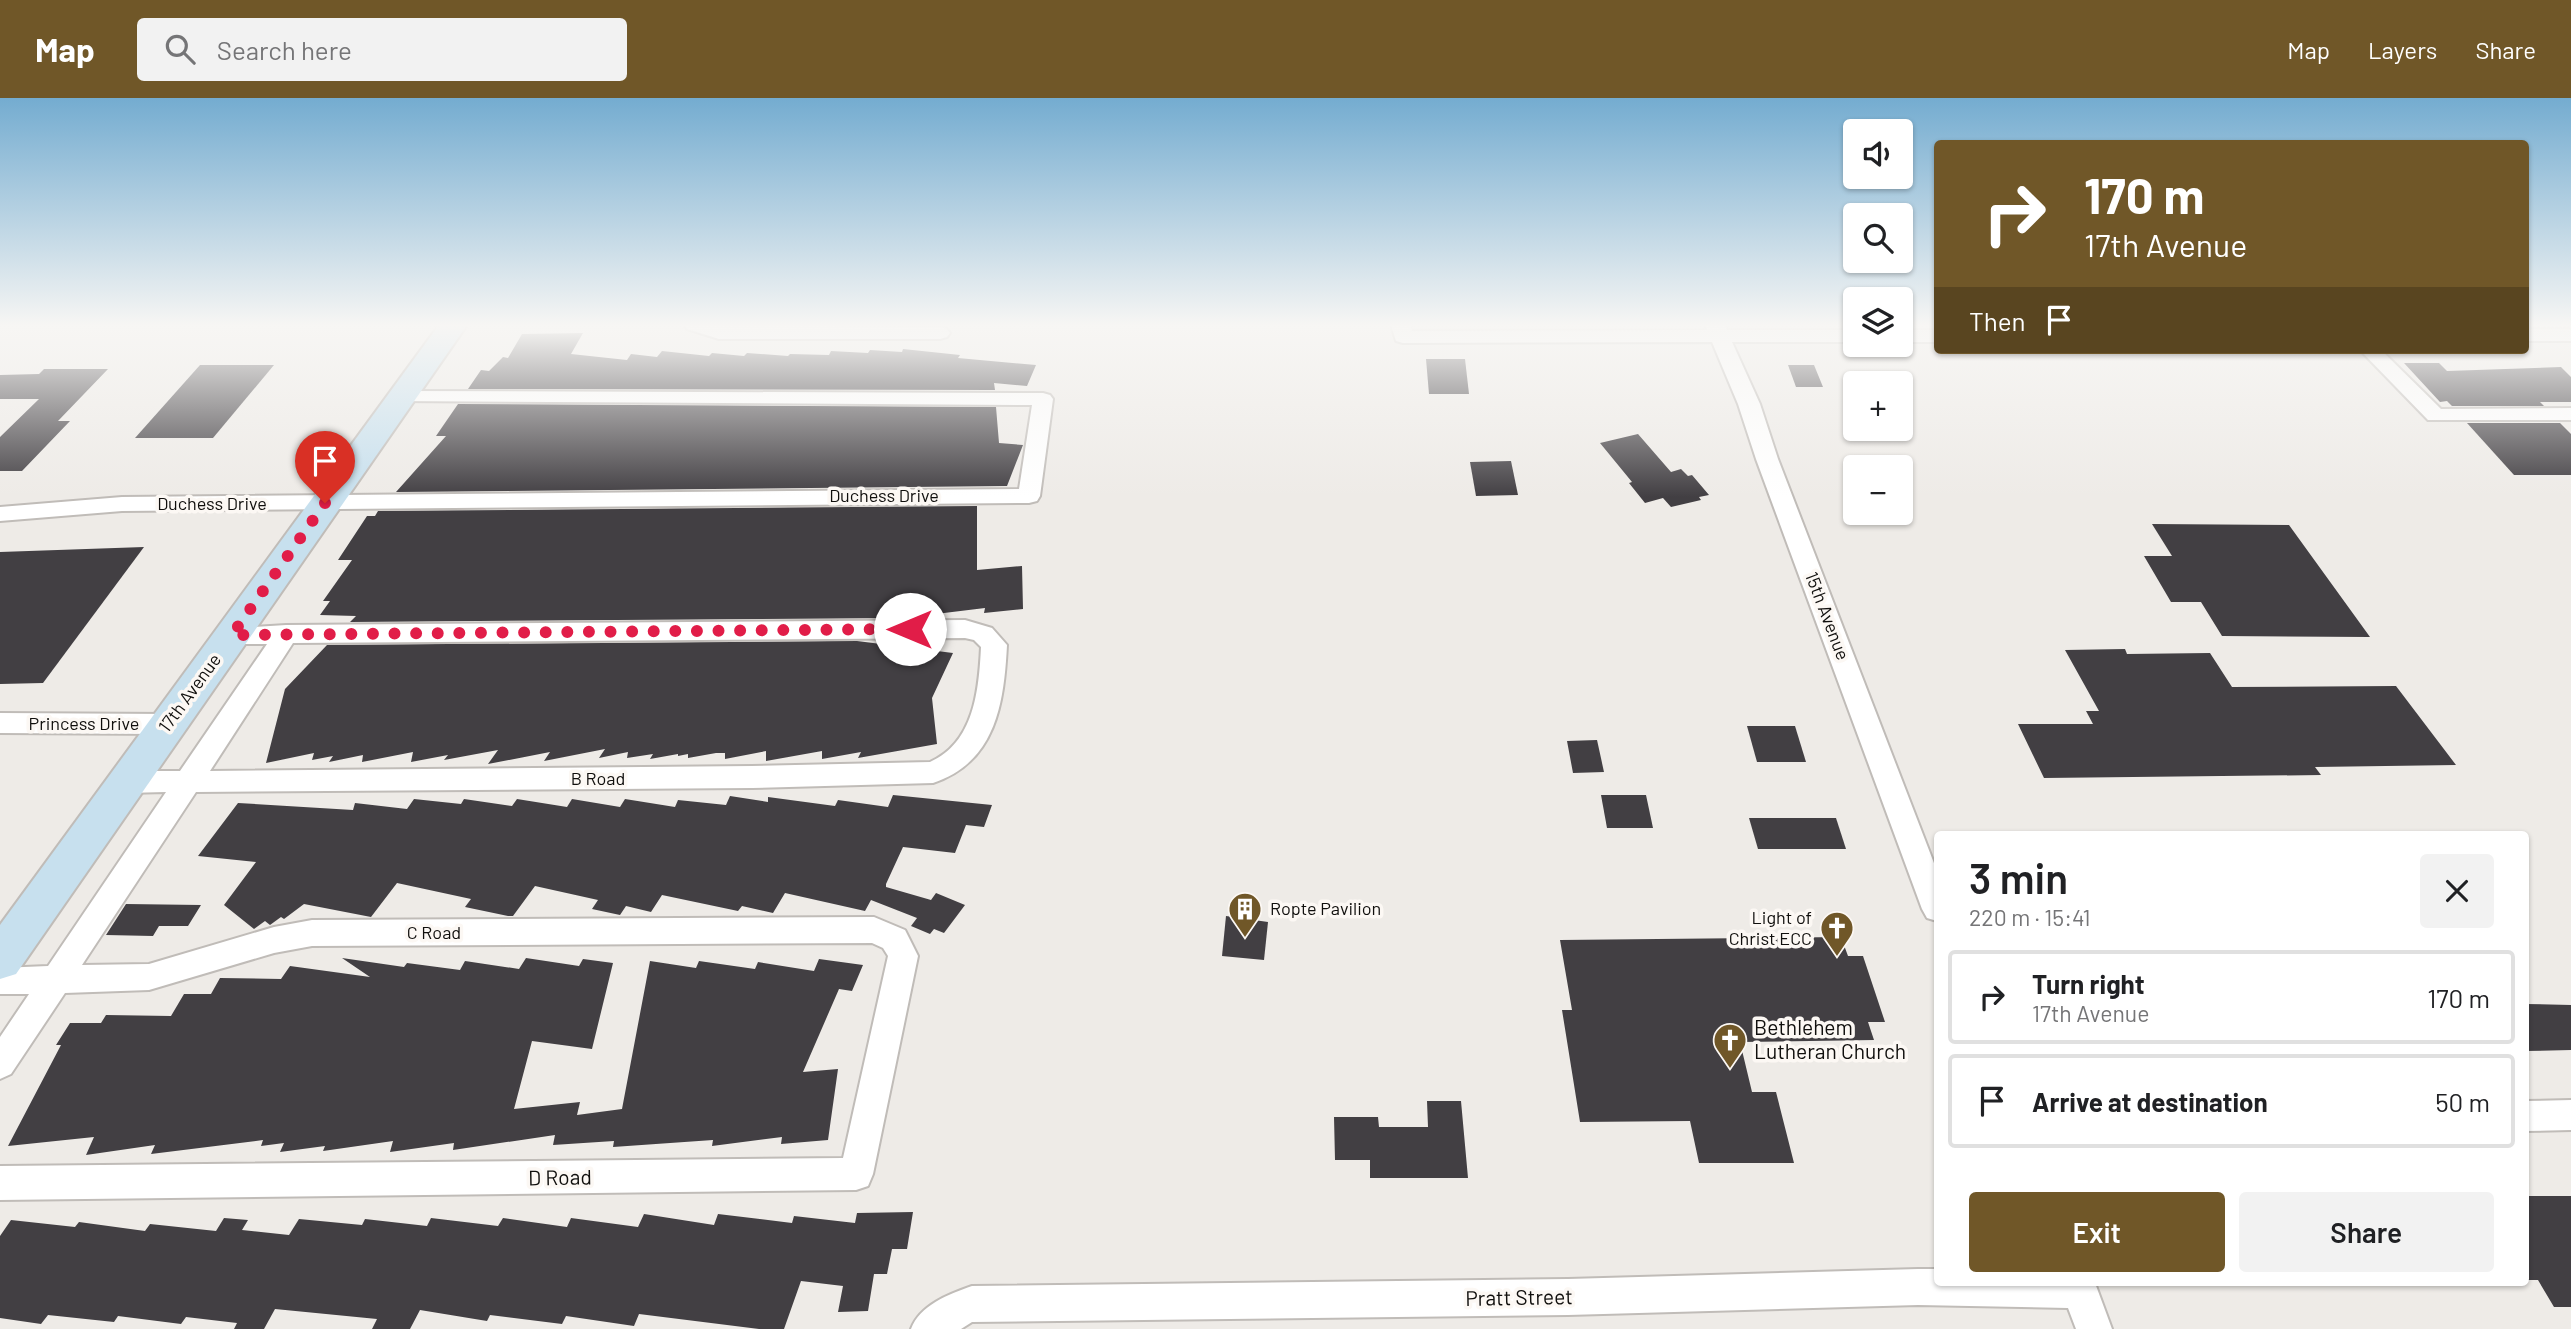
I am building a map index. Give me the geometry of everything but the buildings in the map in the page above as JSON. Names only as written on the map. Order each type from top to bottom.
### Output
[{"type":"main road","name":"17th Avenue","points":[[0,960],[411,382]]},
{"type":"street","name":"15th Avenue","points":[[1740,382],[1934,901]]},
{"type":"street","points":[[2402,382],[2435,415],[2571,414]]},
{"type":"street","name":"Duchess Drive","points":[[0,514],[114,502],[325,503],[714,495],[1029,496],[1043,398],[401,397]]},
{"type":"street","name":"B Road","points":[[126,782],[752,778],[933,772],[957,760],[977,735],[994,659],[994,645],[983,634],[965,629],[286,634]]},
{"type":"street","points":[[232,635],[286,634]]},
{"type":"street","points":[[0,1064],[58,981],[286,634]]},
{"type":"street","name":"Princess Drive","points":[[0,723],[168,724]]},
{"type":"street","name":"C Road","points":[[0,981],[149,977],[274,940],[312,933],[596,934],[874,930]]},
{"type":"street","name":"D Road","points":[[0,1183],[856,1174],[903,956],[894,939],[874,930]]},
{"type":"street","points":[[2529,1116],[2571,1115]]},
{"type":"street","points":[[2078,1286],[2094,1329]]},
{"type":"street","name":"Pratt Street","points":[[929,1329],[960,1308],[972,1304],[1568,1297],[1918,1287],[2078,1286]]},
{"type":"place","name":"Ropte Pavilion","points":[[1245,939]]},
{"type":"place","name":"Light of Christ ECC","points":[[1837,958]]},
{"type":"place","name":"Bethlehem Lutheran Church","points":[[1730,1070]]},
{"type":"route","points":[[325,503],[232,635],[910,629]]}]
